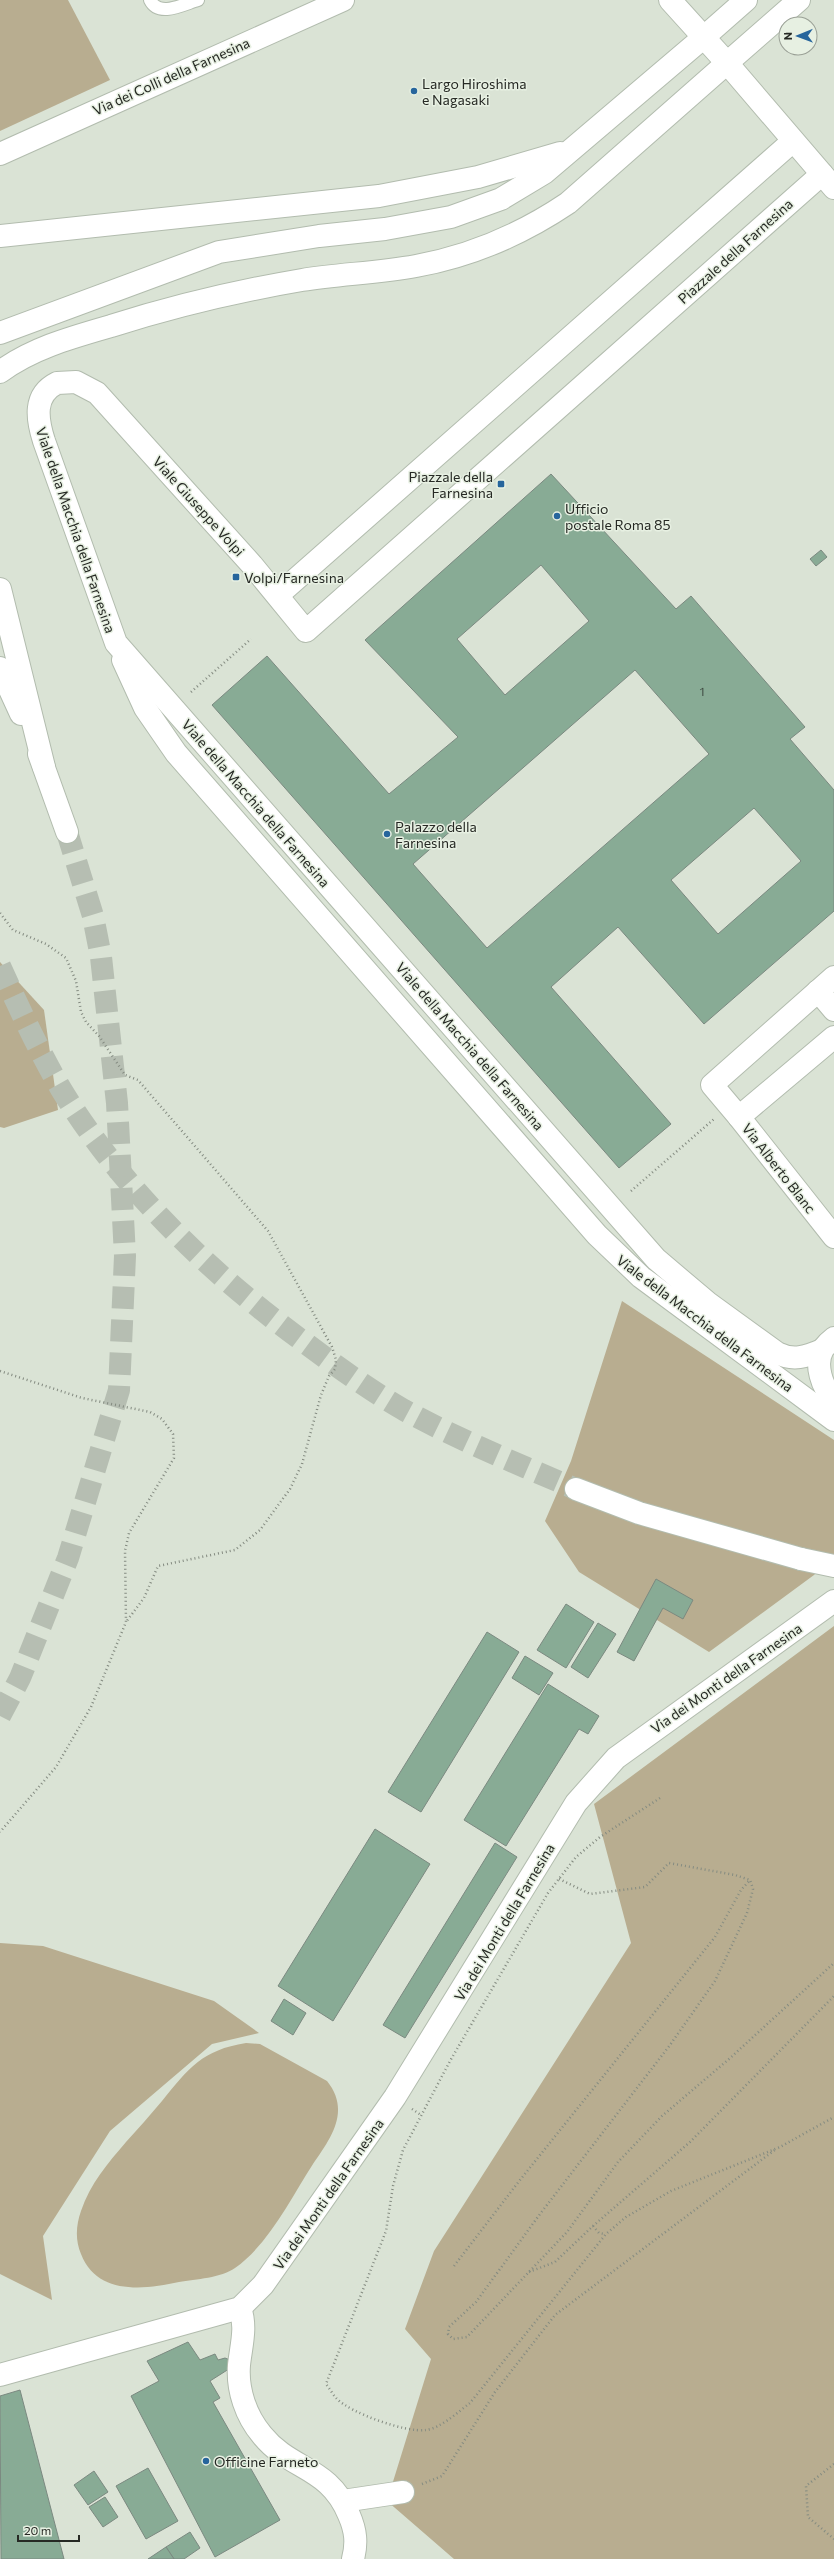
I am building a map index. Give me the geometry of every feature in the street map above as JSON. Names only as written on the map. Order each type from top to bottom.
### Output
[{"type":"main road","name":"Via dei Colli della Farnesina","points":[[0,154],[343,0]]},
{"type":"main road","points":[[670,0],[704,37]]},
{"type":"main road","points":[[0,333],[219,252],[407,226],[467,212],[519,189],[578,146],[746,0]]},
{"type":"main road","points":[[0,372],[12,364],[42,349],[144,316],[220,295],[304,280],[415,266],[444,260],[488,246],[540,221],[568,203],[799,0]]},
{"type":"main road","name":"Piazzale della Farnesina","points":[[306,631],[828,181],[704,37]]},
{"type":"main road","points":[[278,595],[793,141]]},
{"type":"main road","points":[[0,236],[378,196],[478,177],[529,163],[578,146]]},
{"type":"main road","name":"Viale della Macchia della Farnesina","points":[[106,400],[82,384],[62,382],[52,385],[45,392],[40,401],[38,415],[44,441],[116,643],[139,698],[158,730],[176,754],[597,1235],[640,1277],[834,1420]]},
{"type":"main road","name":"Viale Giuseppe Volpi","points":[[106,400],[278,595],[306,631]]},
{"type":"main road","points":[[0,589],[44,767]]},
{"type":"main road","name":"Viale della Macchia della Farnesina","points":[[116,643],[651,1254],[717,1311],[784,1356],[798,1358],[828,1344]]},
{"type":"main road","points":[[0,668],[44,767],[67,832]]},
{"type":"main road","points":[[834,977],[712,1085],[735,1111],[834,1038]]},
{"type":"main road","points":[[818,991],[834,1010]]},
{"type":"main road","name":"Via Alberto Blanc","points":[[735,1111],[834,1237]]},
{"type":"main road","points":[[553,1142],[597,1235]]},
{"type":"main road","name":"Viale della Macchia della Farnesina","points":[[828,1344],[820,1360],[822,1378],[828,1392],[834,1399]]},
{"type":"main road","points":[[576,1489],[639,1513],[834,1566]]},
{"type":"main road","points":[[801,1558],[834,1558]]},
{"type":"main road","name":"Via dei Monti della Farnesina","points":[[0,2375],[240,2308],[263,2285],[396,2097],[576,1804],[594,1781],[616,1758],[644,1737],[834,1602]]},
{"type":"main road","points":[[240,2308],[244,2318],[239,2367],[240,2389],[248,2413],[261,2434],[282,2455],[330,2484],[343,2501],[357,2542],[353,2559]]},
{"type":"main road","points":[[343,2501],[403,2492]]},
{"type":"lane","points":[[150,0],[158,8],[165,10],[198,0]]},
{"type":"path","points":[[191,692],[251,639]]},
{"type":"path","points":[[0,913],[13,930],[46,944],[66,958],[76,981],[81,1012],[86,1022],[99,1036],[125,1075],[138,1080],[268,1231],[332,1347],[336,1360],[335,1369],[328,1376],[321,1395],[299,1470],[290,1489],[260,1530],[235,1550],[158,1566],[144,1598],[126,1622],[92,1707],[56,1767],[0,1832]]},
{"type":"path","points":[[631,1191],[735,1111]]},
{"type":"path","points":[[0,1371],[82,1398],[150,1412],[162,1419],[172,1434],[174,1458],[136,1521],[128,1539],[124,1572],[126,1622]]},
{"type":"path","points":[[660,1798],[600,1837],[576,1857],[548,1893],[450,2061],[402,2150],[393,2186],[386,2231],[326,2384],[337,2400],[367,2417],[395,2426],[426,2430],[449,2419],[470,2403],[606,2234],[626,2217],[671,2191],[780,2147],[834,2117]]},
{"type":"path","points":[[559,1879],[590,1894],[645,1887],[669,1863],[735,1875],[750,1880]]},
{"type":"path","points":[[454,2266],[520,2180],[715,1937],[741,1890],[750,1880]]},
{"type":"path","points":[[750,1880],[753,1889],[747,1913],[715,1981],[670,2045],[540,2214],[476,2302],[450,2327],[448,2334],[453,2339],[466,2337],[567,2232],[618,2162],[662,2116],[729,2059],[834,1963]]},
{"type":"path","points":[[527,2273],[555,2262],[593,2226],[690,2142],[834,1996]]},
{"type":"path","points":[[403,2492],[442,2476],[494,2392],[555,2315],[780,2147]]},
{"type":"path","points":[[593,2226],[599,2233],[606,2234]]},
{"type":"path","points":[[834,2464],[806,2486],[808,2517],[834,2539]]},
{"type":"shaded area","points":[[0,0],[68,0],[110,80],[0,131]]},
{"type":"shaded area","points":[[0,962],[44,1010],[58,1110],[4,1128],[0,1127]]},
{"type":"shaded area","points":[[622,1301],[834,1440],[834,1555],[814,1575],[709,1652],[579,1572],[545,1521],[571,1461]]},
{"type":"shaded area","points":[[834,1626],[834,2559],[454,2559],[387,2501],[431,2359],[405,2329],[434,2251],[631,1943],[594,1804]]},
{"type":"shaded area","points":[[0,1943],[43,1946],[214,2001],[259,2033],[212,2044],[110,2131],[43,2236],[52,2300],[0,2274]]},
{"type":"shaded area","points":[[246,2043],[260,2044],[327,2081],[334,2092],[337,2103],[338,2114],[332,2134],[288,2206],[269,2234],[247,2258],[235,2268],[223,2274],[208,2278],[151,2287],[122,2286],[110,2283],[98,2277],[88,2267],[81,2254],[77,2238],[79,2216],[94,2183],[119,2150],[189,2070],[198,2062],[218,2050]]},
{"type":"building","name":"Palazzo della Farnesina","points":[[551,474],[676,609],[691,596],[805,727],[790,739],[834,790],[834,911],[704,1024],[618,927],[551,987],[671,1124],[619,1168],[212,705],[267,656],[389,794],[458,737],[365,640]],"holes":[[[541,565],[589,621],[505,695],[457,639]],[[635,670],[709,754],[487,948],[413,864]],[[754,808],[801,861],[718,934],[671,880]]]},
{"type":"building","points":[[821,550],[827,557],[816,566],[810,559]]},
{"type":"building","points":[[656,1579],[693,1600],[683,1619],[663,1608],[634,1661],[617,1652]]},
{"type":"building","points":[[566,1604],[594,1622],[566,1668],[537,1650]]},
{"type":"building","points":[[598,1623],[616,1634],[588,1678],[571,1667]]},
{"type":"building","points":[[487,1632],[519,1652],[421,1812],[388,1792]]},
{"type":"building","points":[[525,1656],[553,1673],[539,1695],[512,1678]]},
{"type":"building","points":[[548,1684],[599,1716],[588,1734],[579,1729],[506,1846],[464,1820]]},
{"type":"building","points":[[375,1829],[430,1864],[333,2021],[278,1986]]},
{"type":"building","points":[[495,1843],[517,1857],[405,2038],[383,2025]]},
{"type":"building","points":[[284,1999],[306,2013],[293,2035],[271,2021]]},
{"type":"building","name":"Officine Farneto","points":[[188,2342],[200,2360],[215,2354],[218,2360],[225,2358],[230,2360],[232,2367],[210,2381],[220,2398],[213,2402],[280,2520],[215,2557],[131,2396],[159,2381],[147,2361]]},
{"type":"building","points":[[20,2390],[64,2559],[1,2559],[0,2396]]},
{"type":"building","points":[[148,2468],[178,2521],[146,2539],[116,2486]]},
{"type":"building","points":[[94,2471],[108,2492],[88,2505],[74,2485]]},
{"type":"building","points":[[105,2497],[118,2517],[103,2527],[89,2507]]},
{"type":"building","points":[[190,2532],[200,2548],[184,2559],[174,2559],[166,2547]]},
{"type":"building","points":[[166,2547],[174,2559],[148,2559]]},
{"type":"tunnel","points":[[0,1716],[20,1678],[68,1558],[119,1390],[125,1256],[117,1103],[101,957],[93,916],[67,832]]},
{"type":"tunnel","points":[[0,966],[44,1059],[85,1126],[112,1162],[141,1196],[204,1260],[272,1318],[343,1371],[392,1403],[467,1442],[576,1489]]},
{"type":"place","name":"Largo Hiroshima e Nagasaki","points":[[414,91]]},
{"type":"place","name":"Piazzale della Farnesina","points":[[501,484]]},
{"type":"place","name":"Ufficio postale Roma 85","points":[[557,516]]},
{"type":"place","name":"Volpi/Farnesina","points":[[236,577]]},
{"type":"place","name":"Palazzo della Farnesina","points":[[387,834]]},
{"type":"place","name":"Officine Farneto","points":[[206,2461]]}]
